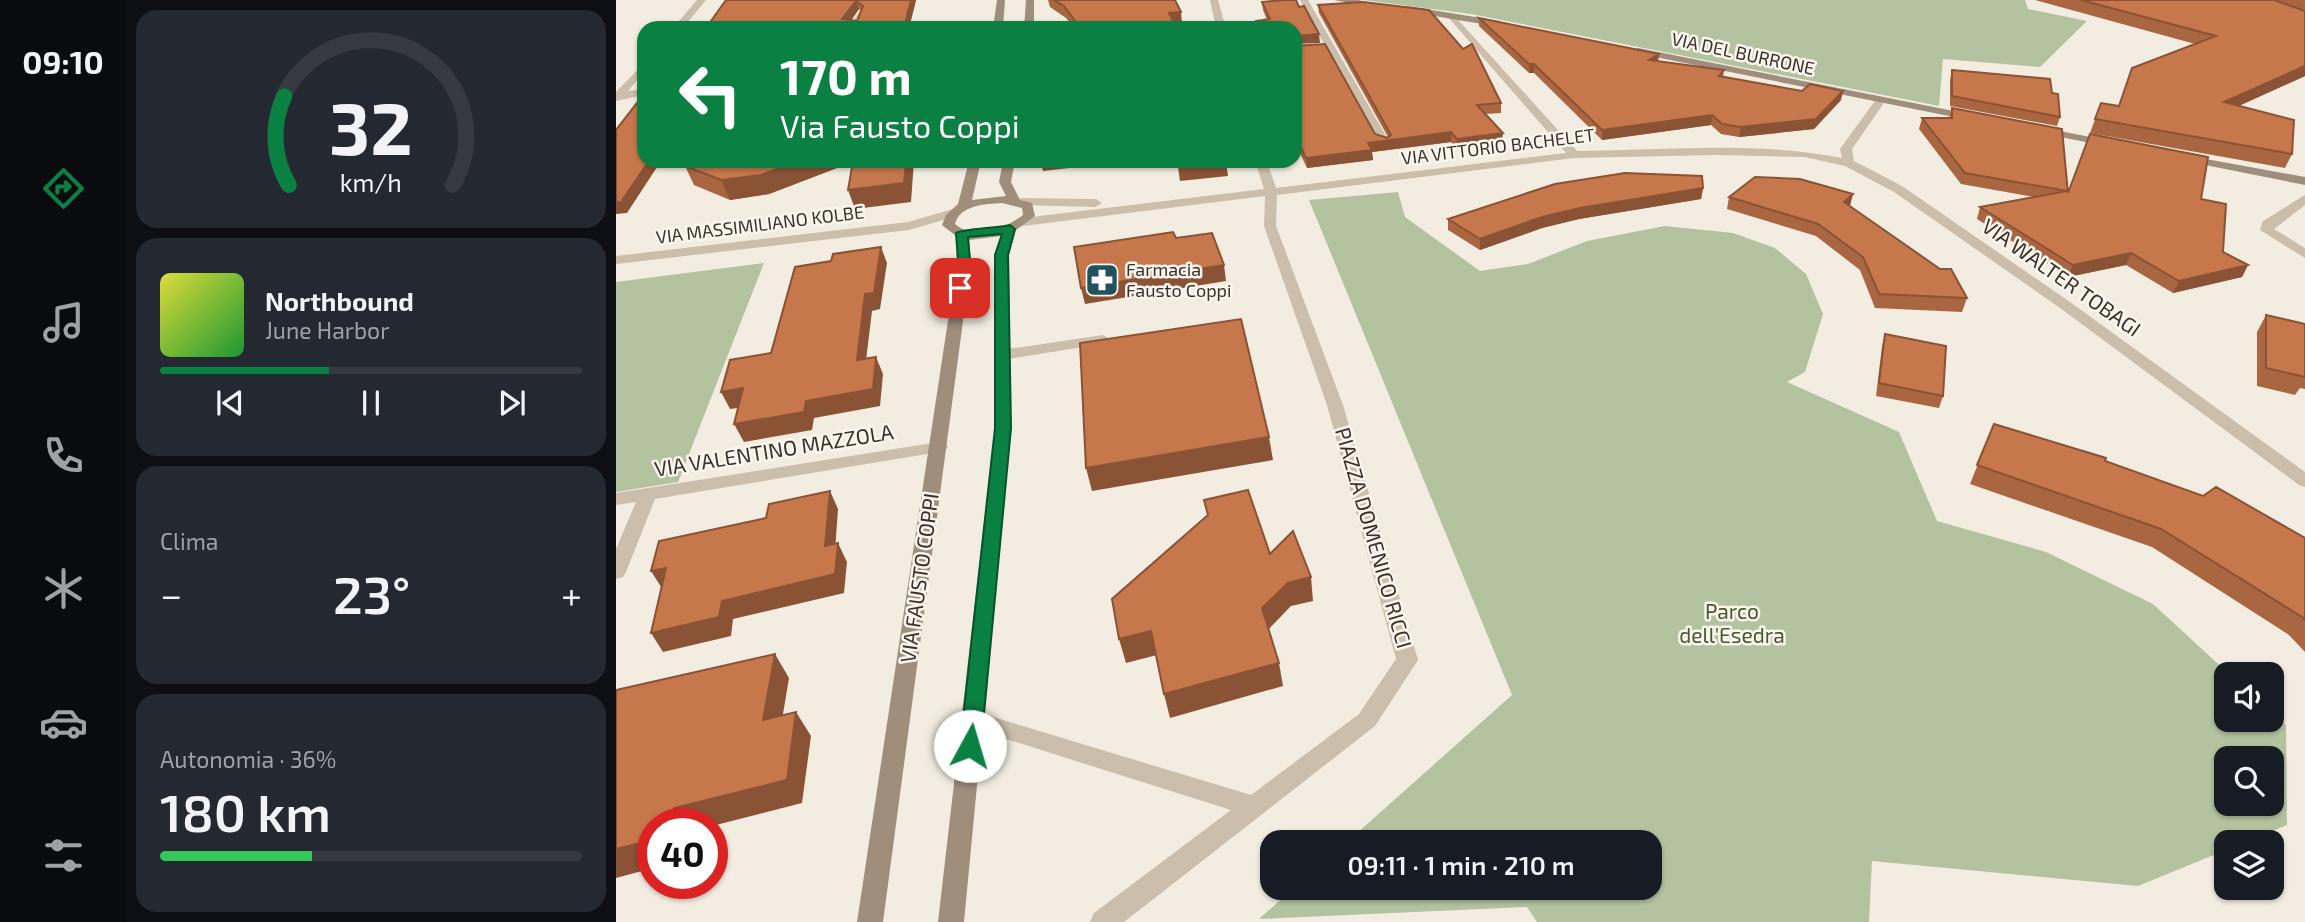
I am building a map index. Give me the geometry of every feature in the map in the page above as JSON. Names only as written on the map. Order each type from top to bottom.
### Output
[{"type":"street","points":[[684,21],[702,0]]},
{"type":"street","points":[[999,21],[1001,0]]},
{"type":"street","points":[[1029,21],[1030,0]]},
{"type":"street","points":[[1214,0],[1218,21]]},
{"type":"street","points":[[1304,0],[1384,143]]},
{"type":"street","points":[[1338,0],[1388,6]]},
{"type":"street","points":[[1401,8],[1517,27]]},
{"type":"street","points":[[856,21],[859,15]]},
{"type":"street","points":[[1451,15],[1574,155]]},
{"type":"street","points":[[1318,48],[1330,47]]},
{"type":"street","name":"VIA DEL BURRONE","points":[[1623,48],[1990,121]]},
{"type":"street","points":[[617,96],[637,74]]},
{"type":"street","points":[[617,96],[637,93]]},
{"type":"street","points":[[1849,163],[1846,149],[1881,100]]},
{"type":"street","points":[[2031,129],[2127,147]]},
{"type":"street","name":"VIA VITTORIO BACHELET","points":[[1016,226],[1152,204],[1574,155],[1780,154],[1805,155],[1849,163]]},
{"type":"street","points":[[2168,155],[2305,181]]},
{"type":"street","name":"VIA WALTER TOBAGI","points":[[1849,163],[1898,189],[2043,290],[2305,481]]},
{"type":"street","name":"VIA FAUSTO COPPI","points":[[870,922],[964,261],[957,231],[948,225],[959,210],[973,168]]},
{"type":"street","points":[[951,922],[1003,428],[1002,255],[1016,226],[1030,211],[1017,201],[1005,183],[1008,168]]},
{"type":"street","name":"PIAZZA DOMENICO RICCI","points":[[1103,922],[1367,720],[1407,660],[1335,405],[1270,226],[1271,192],[1263,168]]},
{"type":"street","points":[[2305,199],[2268,224],[2267,230],[2305,254]]},
{"type":"street","points":[[959,210],[989,200],[1017,201]]},
{"type":"street","name":"VIA VITTORIO BACHELET","points":[[1017,201],[1152,204]]},
{"type":"street","name":"VIA MASSIMILIANO KOLBE","points":[[616,260],[909,226],[959,210]]},
{"type":"street","name":"VIA MASSIMILIANO KOLBE","points":[[909,226],[957,231]]},
{"type":"street","points":[[957,231],[985,234],[1016,226]]},
{"type":"street","points":[[1002,355],[1118,338]]},
{"type":"street","name":"VIA VALENTINO MAZZOLA","points":[[616,499],[939,447]]},
{"type":"street","points":[[616,572],[648,494]]},
{"type":"street","points":[[973,720],[1254,806]]},
{"type":"green space","points":[[1363,0],[2025,0],[2028,9],[2087,21],[2040,67],[1943,59],[1939,106],[1471,14]]},
{"type":"green space","name":"Parco dell'Esedra","points":[[1398,192],[1405,217],[1480,271],[1528,264],[1587,241],[1665,226],[1733,233],[1775,248],[1806,274],[1823,314],[1805,372],[1787,382],[1899,432],[1937,521],[2046,552],[2153,604],[2216,662],[2214,732],[2284,732],[2284,723],[2286,725],[2287,825],[2275,830],[2214,830],[2214,855],[2138,886],[1872,861],[1869,922],[1537,922],[1527,907],[1259,919],[1280,900],[1662,900],[1662,830],[1360,830],[1512,695],[1309,200]]},
{"type":"green space","points":[[764,263],[678,482],[616,492],[616,282]]},
{"type":"building","points":[[726,0],[911,0],[906,21],[857,21],[711,21]],"holes":[[[856,1],[863,6],[857,21],[842,19]]]},
{"type":"building","points":[[1054,0],[1175,0],[1181,12],[1169,13],[1173,21],[1075,21],[1064,6]]},
{"type":"building","points":[[1296,0],[1299,7],[1304,6],[1319,34],[1302,35],[1302,21],[1256,21],[1270,19],[1262,2]]},
{"type":"building","points":[[2081,0],[2274,0],[2305,11],[2305,66],[2224,102],[2294,120],[2292,154],[2095,119],[2101,103],[2119,106],[2132,68],[2216,36]]},
{"type":"building","points":[[1363,2],[1429,10],[1463,49],[1472,44],[1501,103],[1477,105],[1503,133],[1457,139],[1451,132],[1368,143],[1372,150],[1306,158],[1302,150],[1302,46],[1325,44],[1375,134],[1387,138],[1391,135],[1318,5]]},
{"type":"building","points":[[1479,18],[1659,54],[1649,60],[1724,70],[1719,76],[1802,91],[1810,84],[1843,91],[1816,119],[1741,127],[1722,124],[1712,115],[1602,130],[1534,64],[1529,64]]},
{"type":"building","points":[[1952,70],[2050,79],[2052,93],[2058,94],[2060,117],[1952,96]]},
{"type":"building","points":[[637,103],[637,168],[644,168],[621,202],[616,202],[616,130]]},
{"type":"building","points":[[1952,108],[2062,129],[2068,193],[2090,134],[2208,157],[2201,199],[2226,204],[2223,252],[2248,265],[2179,281],[2131,253],[2073,265],[1980,207],[2067,191],[1965,173],[1922,118],[1952,118]]},
{"type":"building","points":[[690,168],[780,168],[761,175],[721,180]]},
{"type":"building","points":[[852,168],[905,168],[904,183],[848,190]]},
{"type":"building","points":[[1625,173],[1702,176],[1703,188],[1580,208],[1542,217],[1480,239],[1448,219],[1555,184]]},
{"type":"building","points":[[1755,177],[1800,179],[1853,194],[1844,202],[1940,269],[1951,269],[1967,298],[1879,294],[1863,257],[1818,224],[1729,197]]},
{"type":"building","points":[[1173,232],[1176,238],[1212,233],[1224,265],[1081,288],[1074,247]]},
{"type":"building","points":[[881,247],[874,293],[865,294],[857,360],[876,357],[873,389],[806,401],[804,412],[734,424],[743,388],[721,392],[730,360],[771,353],[795,267],[831,261],[833,254]]},
{"type":"building","points":[[2266,315],[2305,324],[2305,377],[2266,368]]},
{"type":"building","points":[[1241,319],[1269,437],[1086,468],[1080,343]]},
{"type":"building","points":[[1885,334],[1946,346],[1943,396],[1879,383]]},
{"type":"building","points":[[1994,424],[2106,458],[2105,461],[2203,496],[2216,487],[2305,538],[2305,620],[2161,529],[1977,465]]},
{"type":"building","points":[[1248,490],[1270,554],[1293,531],[1311,577],[1288,583],[1262,608],[1279,663],[1164,694],[1151,631],[1119,639],[1112,599],[1208,515],[1204,500]]},
{"type":"building","points":[[830,491],[825,546],[838,543],[835,574],[722,601],[719,617],[651,633],[666,568],[651,571],[659,541],[766,518],[769,504]]},
{"type":"building","points":[[775,654],[763,720],[796,712],[787,780],[674,808],[637,808],[637,844],[616,849],[616,690]]},
{"type":"place","name":"Farmacia Fausto Coppi","points":[[1102,280]]},
{"type":"route","points":[[960,288],[964,261],[962,233],[998,233],[1010,229],[1002,255],[1003,428],[970,746]]}]
